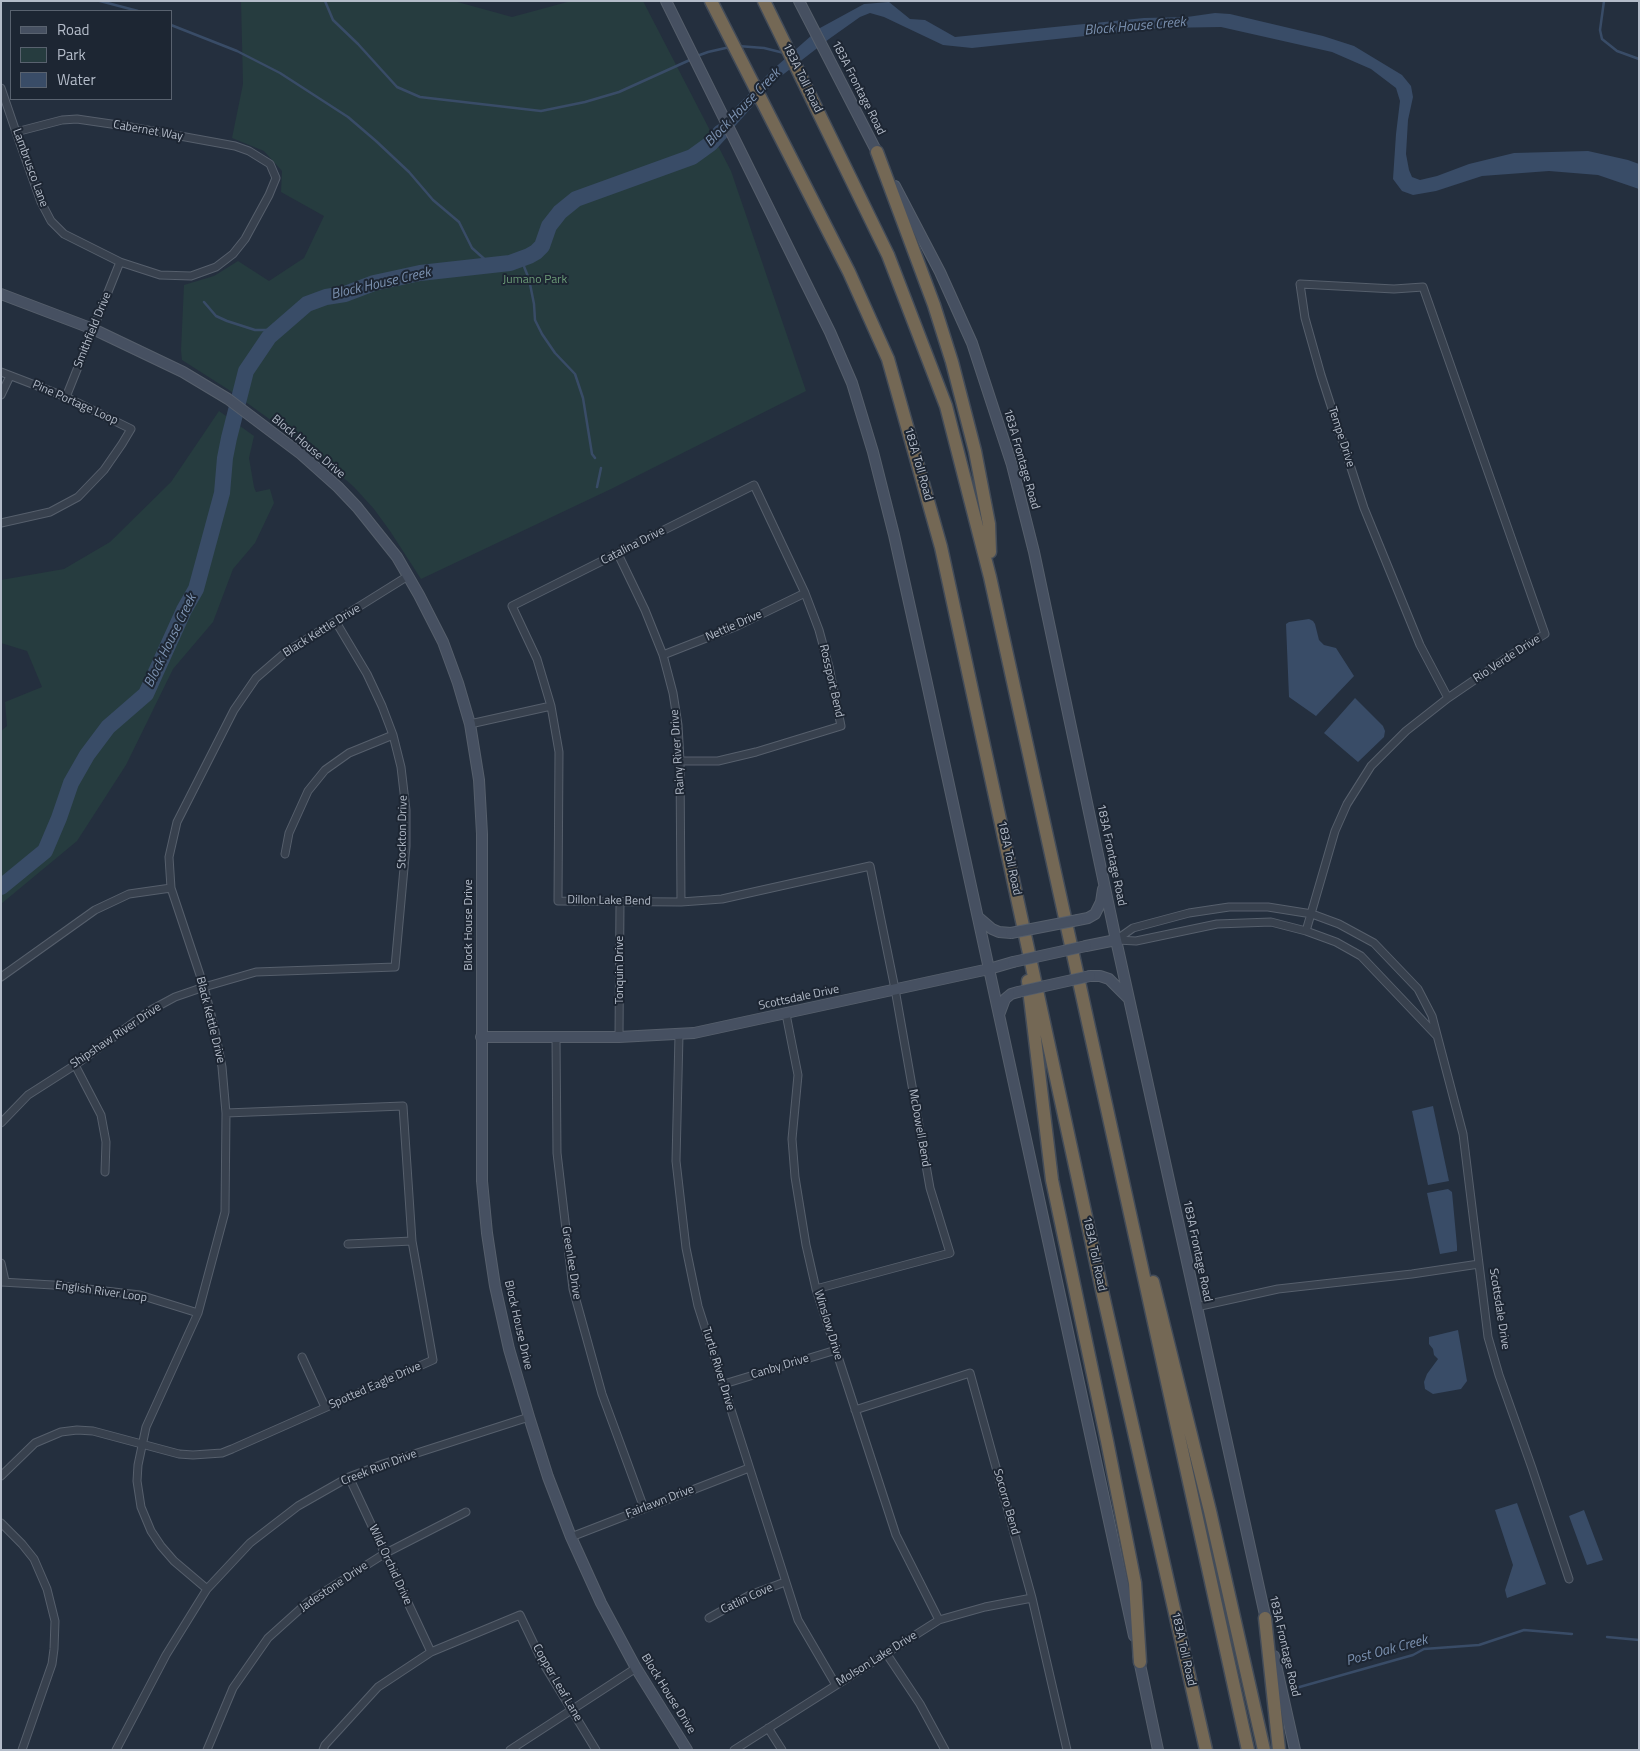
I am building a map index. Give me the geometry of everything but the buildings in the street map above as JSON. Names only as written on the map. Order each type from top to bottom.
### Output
[{"type":"highway","name":"183A Toll Road","points":[[711,1],[849,272],[888,358],[941,547],[1103,1295],[1206,1750]]},
{"type":"highway","name":"183A Toll Road","points":[[764,1],[888,256],[946,406],[990,577],[1248,1750]]},
{"type":"highway","points":[[877,152],[934,305],[952,362],[975,451],[989,524],[990,577]]},
{"type":"highway","points":[[1019,906],[1052,1180],[1108,1441],[1135,1583],[1140,1662]]},
{"type":"highway","points":[[1130,1216],[1154,1288],[1210,1511],[1262,1745]]},
{"type":"highway","points":[[1265,1618],[1279,1750]]},
{"type":"main road","points":[[666,1],[830,332],[852,383],[873,452],[894,535],[978,916],[998,1018],[1158,1750]]},
{"type":"main road","name":"183A Frontage Road","points":[[799,1],[952,298],[972,343],[1012,465],[1034,552],[1116,940],[1295,1750]]},
{"type":"main road","name":"Block House Drive","points":[[1,294],[93,330],[178,369],[228,399],[301,454],[357,507],[397,557],[443,642],[458,682],[470,724],[479,780],[482,834],[482,1181],[486,1233],[495,1286],[509,1349],[529,1418],[548,1477],[571,1537],[601,1602],[636,1668],[688,1750]]},
{"type":"main road","points":[[978,916],[992,929],[1011,933],[1088,918],[1099,908],[1104,881]]},
{"type":"main road","name":"Scottsdale Drive","points":[[481,1037],[619,1038],[679,1035],[786,1014],[1116,940]]},
{"type":"main road","points":[[998,1018],[1005,999],[1012,994],[1090,976],[1100,976],[1109,979],[1130,1000]]},
{"type":"street","name":"Lambrusco Lane","points":[[1,88],[41,202],[51,221],[64,234],[120,262],[160,275],[191,276],[216,267],[234,254],[245,239],[274,183],[276,178],[273,170]]},
{"type":"street","name":"Cabernet Way","points":[[16,132],[62,120],[77,119],[126,126],[235,146],[259,156],[270,164],[273,170]]},
{"type":"street","name":"Smithfield Drive","points":[[66,397],[120,262]]},
{"type":"street","name":"Tempe Drive","points":[[1423,288],[1394,289],[1300,284],[1305,318],[1321,375],[1364,508],[1420,645],[1448,698]]},
{"type":"street","name":"Rio Verde Drive","points":[[1306,931],[1335,831],[1347,804],[1371,766],[1406,731],[1448,698],[1545,634],[1423,288]]},
{"type":"street","name":"Pine Portage Loop","points":[[1,372],[66,397],[104,414],[131,429],[104,470],[78,497],[50,512],[1,523]]},
{"type":"street","points":[[1,395],[10,376]]},
{"type":"street","name":"Catalina Drive","points":[[512,606],[754,485]]},
{"type":"street","name":"Rossport Bend","points":[[680,761],[718,761],[756,752],[841,726],[819,630],[805,593],[754,485]]},
{"type":"street","name":"Rainy River Drive","points":[[618,554],[645,610],[663,655],[678,725],[681,902]]},
{"type":"street","name":"Black Kettle Drive","points":[[207,1589],[174,1561],[161,1546],[141,1507],[137,1481],[138,1465],[146,1427],[198,1313],[225,1212],[226,1113],[222,1067],[204,987],[171,888],[169,857],[178,822],[234,710],[256,678],[286,652],[408,576]]},
{"type":"street","name":"Nettie Drive","points":[[663,655],[737,626],[805,593]]},
{"type":"street","name":"Dillon Lake Bend","points":[[512,606],[537,659],[551,706],[559,752],[558,901],[681,902],[722,899],[870,866]]},
{"type":"street","name":"Stockton Drive","points":[[336,622],[368,674],[393,735],[401,768],[406,810],[406,846],[395,967]]},
{"type":"street","points":[[470,724],[551,706]]},
{"type":"street","points":[[284,854],[289,833],[308,791],[325,770],[349,752],[393,735]]},
{"type":"street","name":"McDowell Bend","points":[[816,1289],[950,1253],[930,1188],[895,990],[870,866]]},
{"type":"street","points":[[1,977],[95,910],[129,894],[171,888]]},
{"type":"street","name":"Tonquin Drive","points":[[619,1038],[620,902]]},
{"type":"street","name":"Scottsdale Drive","points":[[1116,940],[1134,928],[1190,913],[1229,907],[1268,907],[1312,914],[1339,924],[1374,943],[1418,989],[1432,1016],[1462,1134],[1488,1337],[1496,1366],[1569,1580]]},
{"type":"street","name":"Scottsdale Drive","points":[[1116,940],[1136,941],[1217,924],[1271,922],[1306,931],[1336,942],[1360,956],[1437,1035]]},
{"type":"street","name":"Shipshaw River Drive","points":[[1,1123],[28,1095],[75,1065],[151,1010],[175,997],[256,972],[395,967]]},
{"type":"street","name":"Winslow Drive","points":[[786,1014],[798,1075],[792,1139],[795,1177],[806,1245],[816,1289],[896,1535],[939,1620]]},
{"type":"street","name":"Turtle River Drive","points":[[679,1035],[676,1161],[686,1248],[698,1306],[798,1620],[836,1685]]},
{"type":"street","name":"Greenlee Drive","points":[[556,1038],[557,1153],[574,1289],[602,1394],[644,1508]]},
{"type":"street","points":[[75,1065],[101,1115],[106,1142],[105,1172]]},
{"type":"street","name":"Spotted Eagle Drive","points":[[1,1476],[35,1443],[61,1432],[77,1430],[93,1431],[179,1454],[222,1453],[433,1360],[412,1241],[403,1106],[226,1113]]},
{"type":"street","points":[[348,1244],[412,1241]]},
{"type":"street","points":[[1,1263],[3,1281]]},
{"type":"street","points":[[1196,1306],[1278,1289],[1412,1274],[1478,1264]]},
{"type":"street","name":"English River Loop","points":[[3,1281],[140,1295],[198,1313]]},
{"type":"street","name":"Canby Drive","points":[[724,1384],[836,1350]]},
{"type":"street","points":[[302,1358],[325,1407]]},
{"type":"street","name":"Socorro Bend","points":[[855,1410],[970,1373],[1032,1598],[1067,1750]]},
{"type":"street","name":"Creek Run Drive","points":[[116,1750],[166,1655],[207,1589],[250,1543],[298,1506],[349,1477],[383,1464],[529,1418]]},
{"type":"street","name":"Fairlawn Drive","points":[[571,1537],[749,1468]]},
{"type":"street","name":"Wild Orchid Drive","points":[[349,1477],[431,1652]]},
{"type":"street","name":"Jadestone Drive","points":[[207,1750],[233,1688],[268,1638],[308,1602],[384,1554],[466,1512]]},
{"type":"street","points":[[1,1523],[34,1559],[52,1603],[54,1621],[52,1664],[22,1750]]},
{"type":"street","name":"Catlin Cove","points":[[709,1618],[750,1596],[785,1582]]},
{"type":"street","name":"Molson Lake Drive","points":[[734,1750],[939,1620],[985,1607],[1032,1598]]},
{"type":"street","name":"Copper Leaf Lane","points":[[431,1652],[520,1615],[543,1663],[596,1750]]},
{"type":"street","points":[[323,1750],[325,1745],[378,1687],[431,1652]]},
{"type":"street","points":[[886,1653],[920,1704],[944,1750]]},
{"type":"street","points":[[510,1750],[636,1668]]},
{"type":"street","points":[[768,1728],[782,1750]]},
{"type":"green space","name":"Jumano Park","points":[[241,1],[454,1],[512,17],[571,1],[643,1],[731,171],[806,391],[611,489],[421,579],[374,509],[354,487],[311,449],[229,390],[182,360],[184,285],[214,276],[238,261],[269,281],[304,258],[324,216],[281,192],[282,171],[264,151],[232,138],[243,84]]},
{"type":"green space","points":[[219,411],[254,436],[249,458],[254,487],[256,492],[270,489],[274,503],[255,543],[233,569],[213,622],[173,669],[126,765],[77,841],[1,904],[1,731],[7,726],[5,702],[42,687],[27,651],[1,643],[1,580],[64,569],[110,542],[171,482]]},
{"type":"water","points":[[889,2],[910,19],[925,20],[955,37],[1144,18],[1187,17],[1215,13],[1230,14],[1323,36],[1354,46],[1402,75],[1411,86],[1413,97],[1408,120],[1406,154],[1412,177],[1420,180],[1437,176],[1469,164],[1514,153],[1588,151],[1639,164],[1639,189],[1598,175],[1549,171],[1482,176],[1436,191],[1413,195],[1402,191],[1393,179],[1400,101],[1396,88],[1371,69],[1332,52],[1221,27],[1160,28],[972,48],[943,45],[884,17],[870,13],[860,17],[829,39],[776,80],[727,135],[708,153],[702,142],[770,72],[820,28],[864,4]]},
{"type":"water","points":[[1309,619],[1315,624],[1319,640],[1324,645],[1336,648],[1354,676],[1316,716],[1289,697],[1286,624]]},
{"type":"water","points":[[1355,698],[1383,726],[1385,731],[1384,737],[1358,762],[1324,733]]},
{"type":"water","points":[[1433,1106],[1449,1181],[1428,1185],[1412,1111]]},
{"type":"water","points":[[1448,1189],[1452,1192],[1457,1251],[1440,1254],[1427,1193]]},
{"type":"water","points":[[1458,1330],[1467,1381],[1461,1389],[1433,1394],[1425,1389],[1424,1382],[1427,1374],[1438,1359],[1429,1344],[1429,1337]]},
{"type":"water","points":[[1517,1503],[1546,1584],[1507,1598],[1505,1590],[1513,1565],[1495,1510]]},
{"type":"water","points":[[1584,1510],[1603,1560],[1587,1565],[1569,1516]]},
{"type":"waterway","points":[[100,1],[134,10]]},
{"type":"waterway","points":[[325,1],[333,20],[358,44],[397,87],[420,97],[541,111],[585,102],[619,92],[692,59]]},
{"type":"waterway","points":[[1604,1],[1600,30],[1602,39],[1617,51],[1639,59]]},
{"type":"waterway","points":[[172,25],[237,51],[280,73],[348,117],[409,172],[433,200],[459,222],[472,248],[490,264]]},
{"type":"waterway","points":[[738,46],[764,48],[784,53]]},
{"type":"waterway","points":[[697,56],[730,47]]},
{"type":"waterway","name":"Block House Creek","points":[[1,887],[45,851],[71,783],[87,755],[108,727],[146,694],[184,610],[196,589],[222,493],[225,458],[246,371],[269,337],[307,304],[326,297],[345,294],[374,283],[420,273],[510,263],[529,256],[542,246],[549,226],[560,212],[576,199],[692,157],[710,144],[721,132]]},
{"type":"waterway","points":[[521,259],[529,279],[535,320],[555,353],[575,374],[583,398],[592,454],[595,458]]},
{"type":"waterway","points":[[204,302],[216,316],[227,321],[255,330],[276,330]]},
{"type":"waterway","points":[[597,487],[601,468]]},
{"type":"waterway","name":"Post Oak Creek","points":[[1296,1688],[1413,1655],[1424,1649],[1479,1645],[1524,1630],[1572,1634]]},
{"type":"waterway","name":"Post Oak Creek","points":[[1607,1637],[1639,1640]]}]
